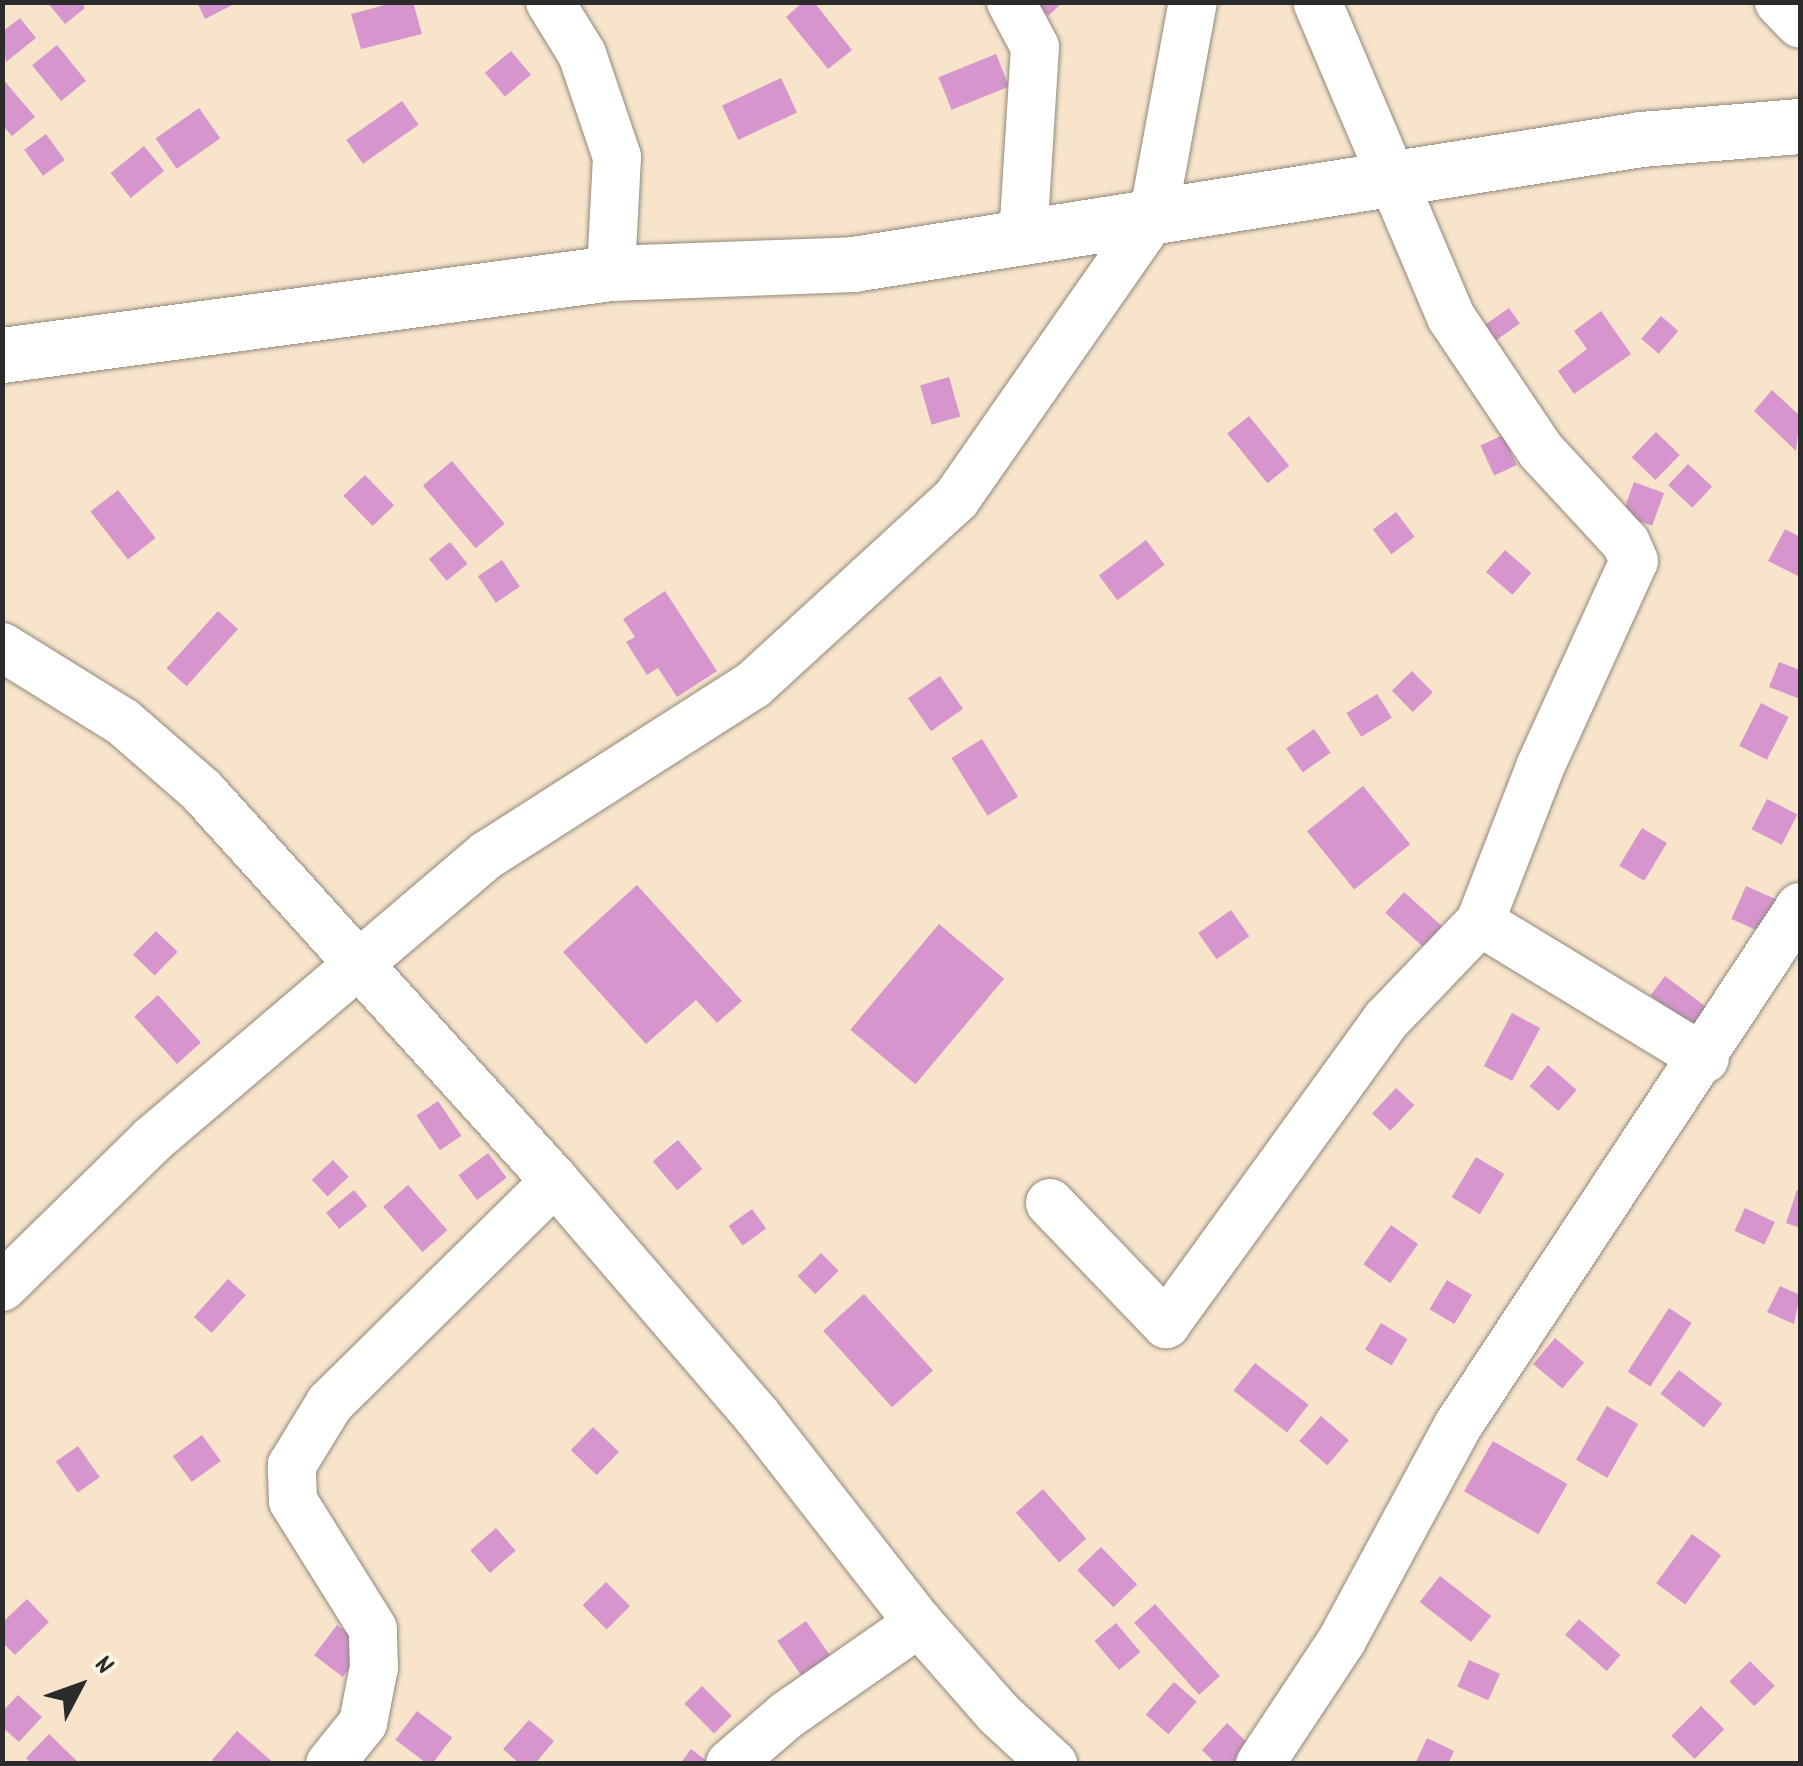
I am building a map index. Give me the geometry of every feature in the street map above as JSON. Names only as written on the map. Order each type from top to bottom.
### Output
[{"type":"street","points":[[550,2],[582,54],[617,157],[611,274]]},
{"type":"street","points":[[1011,2],[1035,46],[1023,238]]},
{"type":"street","points":[[2,1287],[152,1140],[486,855],[753,685],[956,499],[1153,217],[1193,2]]},
{"type":"street","points":[[1050,1203],[1166,1324],[1387,1019],[1480,922],[1540,767],[1634,561],[1626,543],[1541,452],[1495,389],[1451,317],[1387,178],[1317,2]]},
{"type":"street","points":[[1779,2],[1800,24]]},
{"type":"street","points":[[2,355],[611,274],[853,264],[1641,139],[1800,126]]},
{"type":"street","points":[[2,647],[124,722],[202,791],[556,1181],[757,1416],[920,1623],[999,1714],[1053,1764]]},
{"type":"street","points":[[1260,1764],[1342,1640],[1457,1426],[1705,1059],[1800,907]]},
{"type":"street","points":[[1480,922],[1705,1059]]},
{"type":"street","points":[[330,1764],[363,1723],[373,1629],[293,1501],[292,1466],[330,1403],[556,1181]]},
{"type":"street","points":[[730,1764],[787,1714],[920,1623]]},
{"type":"building","points":[[47,2],[81,2],[85,8],[65,24]]},
{"type":"building","points":[[197,2],[238,2],[205,19]]},
{"type":"building","points":[[396,2],[413,2],[422,34],[361,49],[351,14]]},
{"type":"building","points":[[803,2],[814,2],[852,50],[828,69],[786,17]]},
{"type":"building","points":[[1036,2],[1063,2],[1048,16]]},
{"type":"building","points":[[20,18],[36,38],[6,62],[2,32]]},
{"type":"building","points":[[57,45],[86,81],[61,101],[32,65]]},
{"type":"building","points":[[511,51],[531,75],[505,97],[485,73]]},
{"type":"building","points":[[996,54],[1009,86],[952,110],[939,77]]},
{"type":"building","points":[[2,78],[35,117],[12,136],[2,125]]},
{"type":"building","points":[[781,78],[797,112],[738,140],[722,105]]},
{"type":"building","points":[[402,101],[419,125],[363,164],[346,140]]},
{"type":"building","points":[[199,108],[220,138],[177,169],[156,138]]},
{"type":"building","points":[[46,134],[65,160],[43,176],[24,150]]},
{"type":"building","points":[[144,146],[164,171],[131,198],[111,173]]},
{"type":"building","points":[[1509,308],[1520,324],[1492,343],[1481,328]]},
{"type":"building","points":[[1601,311],[1631,354],[1574,394],[1558,371],[1587,349],[1574,331]]},
{"type":"building","points":[[1661,316],[1678,331],[1659,354],[1641,339]]},
{"type":"building","points":[[949,377],[960,416],[931,425],[920,385]]},
{"type":"building","points":[[1772,390],[1800,416],[1796,451],[1754,411]]},
{"type":"building","points":[[1249,416],[1289,466],[1268,483],[1227,434]]},
{"type":"building","points":[[1656,432],[1680,455],[1655,480],[1632,457]]},
{"type":"building","points":[[1503,435],[1517,465],[1494,475],[1480,446]]},
{"type":"building","points":[[452,461],[505,524],[476,548],[423,485]]},
{"type":"building","points":[[1688,464],[1712,487],[1692,508],[1668,485]]},
{"type":"building","points":[[365,475],[394,505],[373,526],[343,496]]},
{"type":"building","points":[[1634,482],[1664,493],[1652,526],[1622,515]]},
{"type":"building","points":[[118,490],[156,538],[128,560],[90,512]]},
{"type":"building","points":[[1396,512],[1415,537],[1391,554],[1373,529]]},
{"type":"building","points":[[1785,529],[1800,537],[1800,577],[1768,561]]},
{"type":"building","points":[[1146,540],[1165,565],[1118,600],[1099,576]]},
{"type":"building","points":[[450,542],[468,564],[447,581],[429,559]]},
{"type":"building","points":[[1505,550],[1531,573],[1512,595],[1486,572]]},
{"type":"building","points":[[502,560],[520,587],[496,603],[478,576]]},
{"type":"building","points":[[665,591],[717,671],[677,697],[658,668],[647,675],[626,642],[635,637],[623,619]]},
{"type":"building","points":[[218,611],[238,629],[187,686],[166,668]]},
{"type":"building","points":[[1779,662],[1800,670],[1800,699],[1769,687]]},
{"type":"building","points":[[1412,671],[1433,693],[1413,712],[1392,690]]},
{"type":"building","points":[[940,676],[963,709],[931,731],[908,698]]},
{"type":"building","points":[[1377,694],[1392,718],[1361,737],[1346,713]]},
{"type":"building","points":[[1761,703],[1789,717],[1767,760],[1739,746]]},
{"type":"building","points":[[1314,729],[1331,753],[1303,772],[1286,749]]},
{"type":"building","points":[[982,739],[1018,797],[988,816],[951,758]]},
{"type":"building","points":[[1363,786],[1410,844],[1354,890],[1307,831]]},
{"type":"building","points":[[1767,799],[1797,814],[1782,845],[1752,829]]},
{"type":"building","points":[[1642,828],[1667,843],[1644,881],[1619,866]]},
{"type":"building","points":[[637,885],[742,1001],[717,1023],[696,1000],[646,1044],[563,952]]},
{"type":"building","points":[[1746,886],[1777,900],[1762,933],[1731,919]]},
{"type":"building","points":[[1404,892],[1446,930],[1428,951],[1385,913]]},
{"type":"building","points":[[1231,910],[1249,936],[1217,959],[1198,933]]},
{"type":"building","points":[[939,924],[1004,979],[915,1084],[850,1030]]},
{"type":"building","points":[[156,931],[178,952],[155,976],[133,955]]},
{"type":"building","points":[[1665,976],[1715,1013],[1700,1032],[1651,995]]},
{"type":"building","points":[[158,995],[201,1043],[177,1064],[134,1016]]},
{"type":"building","points":[[1512,1013],[1540,1028],[1512,1081],[1484,1066]]},
{"type":"building","points":[[1548,1065],[1577,1090],[1558,1111],[1530,1086]]},
{"type":"building","points":[[1396,1088],[1414,1105],[1390,1131],[1372,1114]]},
{"type":"building","points":[[438,1101],[461,1136],[440,1150],[416,1116]]},
{"type":"building","points":[[678,1140],[702,1169],[677,1190],[653,1161]]},
{"type":"building","points":[[488,1153],[507,1178],[477,1200],[458,1175]]},
{"type":"building","points":[[1476,1157],[1504,1174],[1480,1214],[1452,1197]]},
{"type":"building","points":[[333,1160],[349,1177],[327,1197],[312,1180]]},
{"type":"building","points":[[408,1185],[447,1230],[422,1252],[383,1207]]},
{"type":"building","points":[[354,1190],[367,1206],[339,1229],[326,1213]]},
{"type":"building","points":[[1797,1190],[1800,1192],[1800,1228],[1786,1223]]},
{"type":"building","points":[[1745,1208],[1775,1222],[1764,1245],[1734,1231]]},
{"type":"building","points":[[752,1209],[766,1228],[743,1245],[729,1226]]},
{"type":"building","points":[[1391,1225],[1418,1244],[1391,1283],[1363,1264]]},
{"type":"building","points":[[821,1253],[839,1271],[815,1294],[798,1276]]},
{"type":"building","points":[[228,1279],[246,1295],[212,1333],[194,1317]]},
{"type":"building","points":[[1447,1280],[1472,1295],[1454,1324],[1429,1309]]},
{"type":"building","points":[[1780,1286],[1800,1295],[1794,1324],[1767,1312]]},
{"type":"building","points":[[864,1294],[933,1371],[892,1407],[823,1331]]},
{"type":"building","points":[[1669,1308],[1692,1323],[1650,1386],[1628,1372]]},
{"type":"building","points":[[1381,1323],[1408,1339],[1392,1366],[1365,1350]]},
{"type":"building","points":[[1555,1338],[1584,1362],[1562,1388],[1533,1364]]},
{"type":"building","points":[[1255,1363],[1309,1405],[1287,1432],[1233,1391]]},
{"type":"building","points":[[1679,1370],[1722,1404],[1704,1428],[1661,1394]]},
{"type":"building","points":[[1607,1406],[1638,1424],[1607,1478],[1576,1460]]},
{"type":"building","points":[[1321,1416],[1349,1440],[1327,1465],[1299,1441]]},
{"type":"building","points":[[593,1427],[619,1452],[597,1475],[571,1450]]},
{"type":"building","points":[[202,1435],[221,1461],[192,1482],[173,1456]]},
{"type":"building","points":[[1493,1441],[1567,1484],[1538,1534],[1464,1491]]},
{"type":"building","points":[[78,1446],[100,1477],[78,1493],[56,1461]]},
{"type":"building","points":[[1043,1489],[1086,1539],[1059,1562],[1016,1513]]},
{"type":"building","points":[[496,1528],[516,1551],[490,1573],[470,1550]]},
{"type":"building","points":[[1692,1534],[1721,1555],[1685,1605],[1656,1583]]},
{"type":"building","points":[[1101,1547],[1137,1584],[1113,1607],[1077,1570]]},
{"type":"building","points":[[1440,1576],[1491,1616],[1471,1642],[1420,1602]]},
{"type":"building","points":[[606,1582],[630,1606],[607,1629],[583,1605]]},
{"type":"building","points":[[27,1599],[49,1622],[15,1655],[2,1642],[2,1623]]},
{"type":"building","points":[[1155,1604],[1220,1676],[1199,1695],[1134,1623]]},
{"type":"building","points":[[1579,1619],[1621,1655],[1607,1671],[1565,1635]]},
{"type":"building","points":[[806,1621],[830,1655],[801,1675],[777,1641]]},
{"type":"building","points":[[1116,1623],[1140,1652],[1119,1670],[1095,1641]]},
{"type":"building","points":[[337,1625],[366,1647],[343,1677],[314,1655]]},
{"type":"building","points":[[1469,1660],[1500,1674],[1488,1700],[1457,1686]]},
{"type":"building","points":[[1750,1661],[1775,1686],[1754,1706],[1729,1682]]},
{"type":"building","points":[[1174,1682],[1197,1702],[1168,1734],[1146,1714]]},
{"type":"building","points":[[702,1686],[732,1716],[714,1733],[684,1704]]},
{"type":"building","points":[[18,1695],[42,1717],[19,1742],[2,1727],[2,1712]]},
{"type":"building","points":[[1701,1706],[1724,1729],[1695,1759],[1671,1736]]},
{"type":"building","points":[[417,1711],[452,1737],[432,1764],[395,1740]]},
{"type":"building","points":[[529,1720],[554,1741],[535,1764],[520,1764],[503,1749]]},
{"type":"building","points":[[1227,1723],[1260,1755],[1251,1764],[1216,1764],[1202,1750]]},
{"type":"building","points":[[237,1731],[275,1764],[216,1764],[212,1760]]},
{"type":"building","points":[[49,1734],[80,1764],[32,1764],[26,1758]]},
{"type":"building","points":[[1427,1738],[1454,1751],[1448,1764],[1415,1764]]},
{"type":"building","points":[[691,1749],[707,1761],[705,1764],[680,1764]]}]
